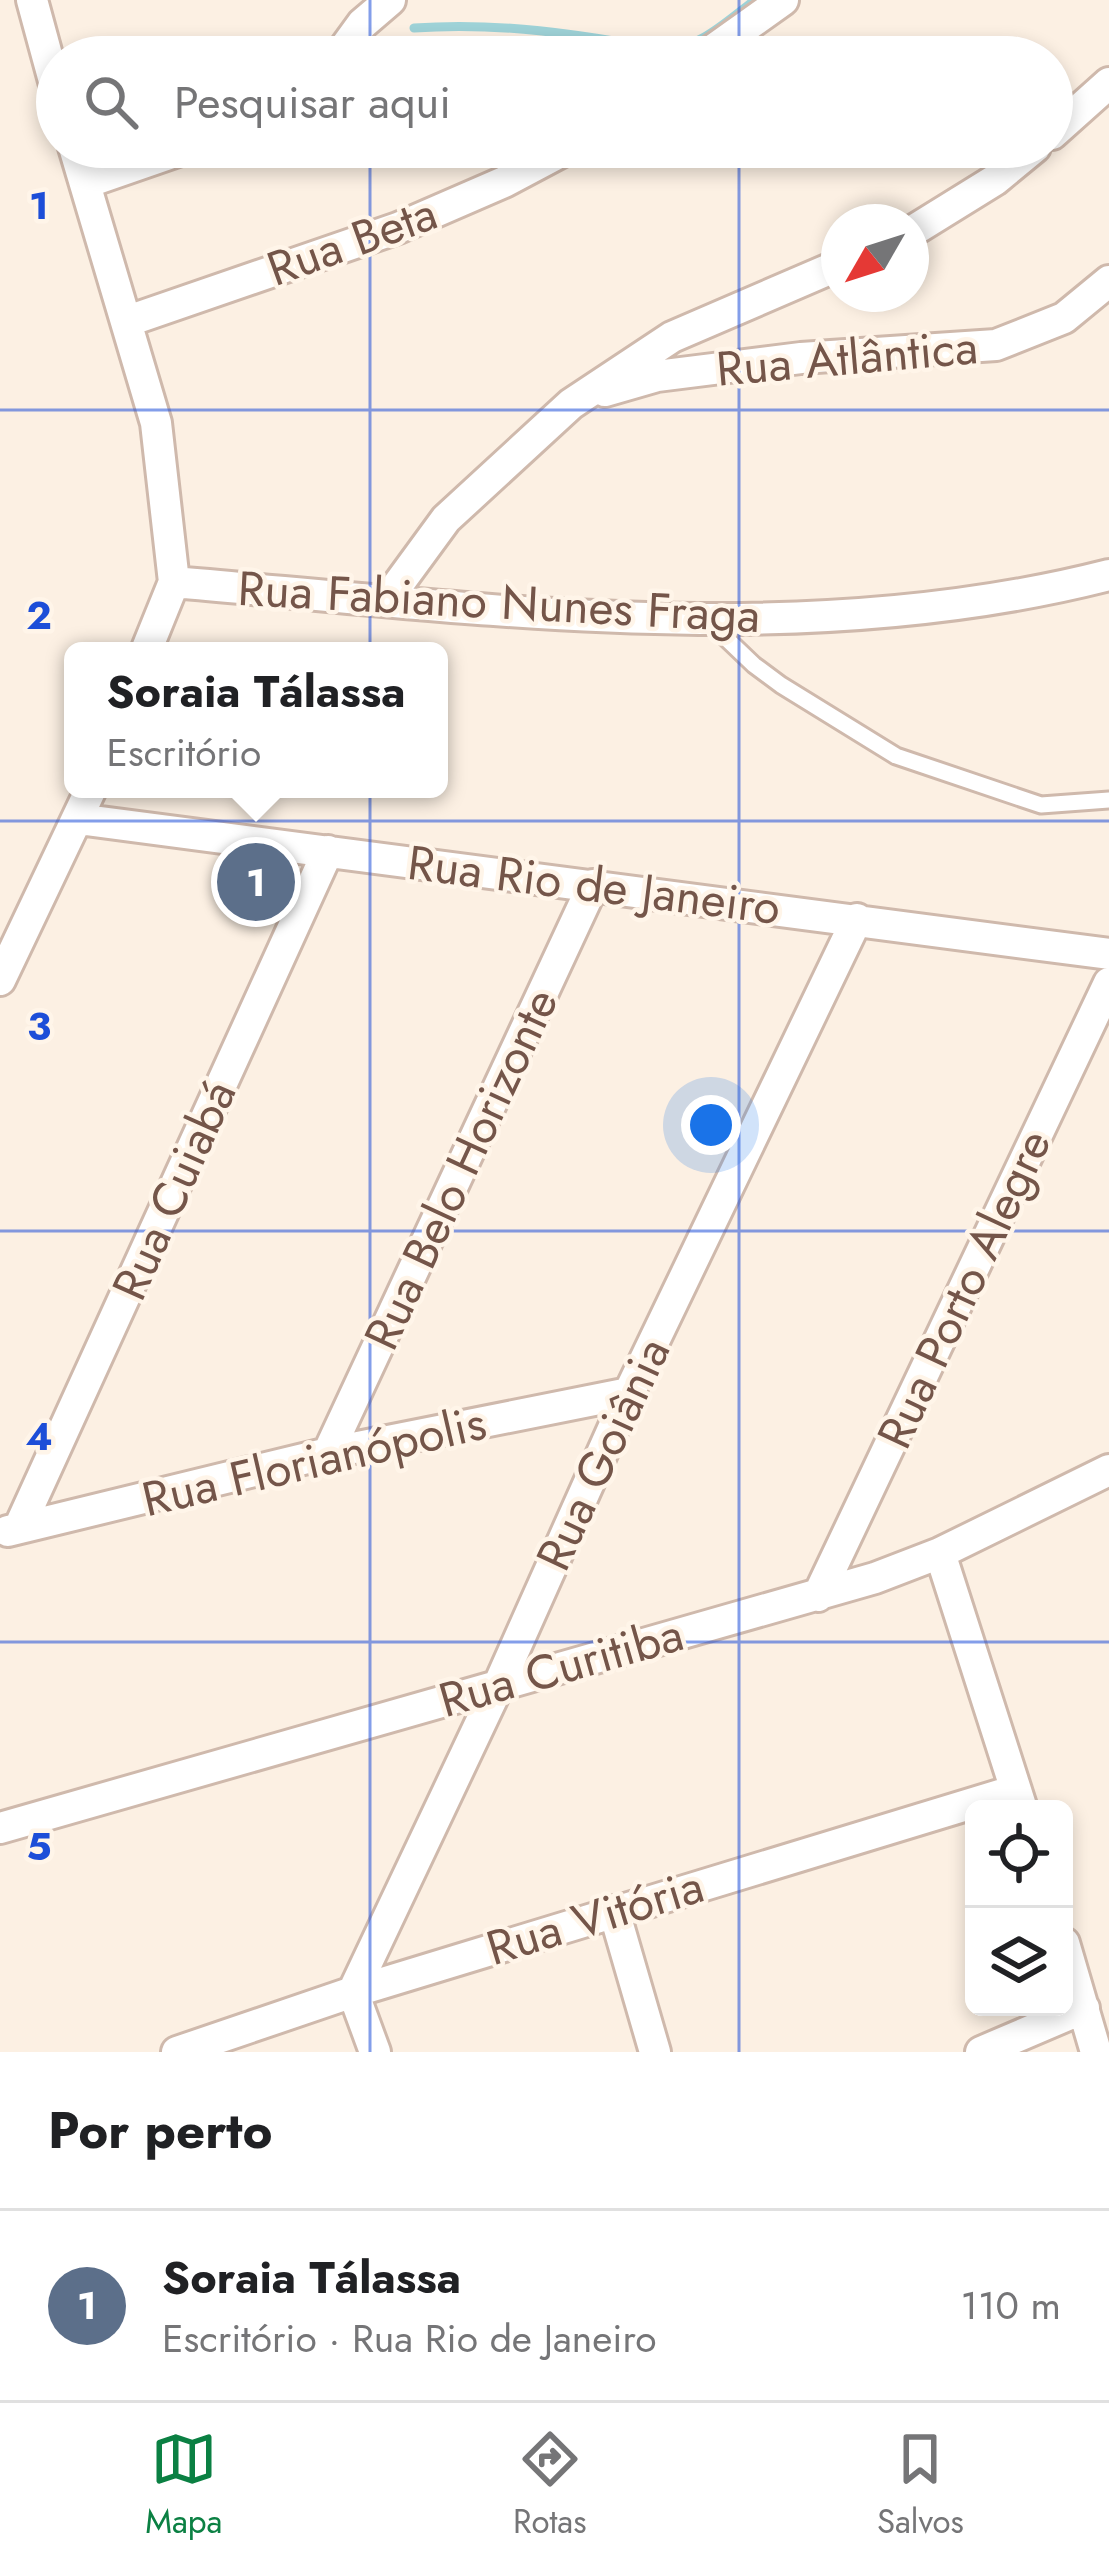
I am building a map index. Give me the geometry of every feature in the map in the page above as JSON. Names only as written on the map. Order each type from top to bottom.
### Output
[{"type":"street","points":[[32,0],[42,36]]},
{"type":"street","points":[[353,36],[390,0]]},
{"type":"street","points":[[733,36],[784,0]]},
{"type":"street","points":[[1073,115],[1109,83]]},
{"type":"street","points":[[81,168],[156,423],[174,582],[150,642]]},
{"type":"street","points":[[85,182],[127,168]]},
{"type":"street","name":"Rua Beta","points":[[128,322],[398,228],[530,168]]},
{"type":"street","points":[[929,221],[1010,168]]},
{"type":"street","points":[[386,601],[446,519],[571,404],[672,337],[821,273]]},
{"type":"street","name":"Rua Atlântica","points":[[571,404],[657,376],[802,358],[996,346],[1064,318],[1109,281]]},
{"type":"street","name":"Rua Fabiano Nunes Fraga","points":[[174,582],[709,622],[950,605],[1039,592],[1109,575]]},
{"type":"street","points":[[0,980],[87,798]]},
{"type":"street","name":"Rua Rio de Janeiro","points":[[78,819],[1109,954]]},
{"type":"street","name":"Rua Cuiabá","points":[[10,1531],[328,851]]},
{"type":"street","name":"Rua Belo Horizonte","points":[[328,1453],[593,885]]},
{"type":"street","name":"Rua Goiânia","points":[[353,1992],[499,1684],[629,1393],[857,919]]},
{"type":"street","name":"Rua Porto Alegre","points":[[818,1596],[1109,983]]},
{"type":"street","name":"Rua Florianópolis","points":[[10,1531],[328,1453],[629,1393]]},
{"type":"street","name":"Rua Curitiba","points":[[0,1828],[818,1596],[940,1553],[1109,1471]]},
{"type":"street","points":[[940,1553],[1019,1800]]},
{"type":"street","name":"Rua Vitória","points":[[177,2052],[614,1911],[965,1815]]},
{"type":"street","points":[[614,1911],[655,2052]]},
{"type":"street","points":[[1073,1972],[1096,2052]]},
{"type":"street","points":[[353,1992],[374,2052]]},
{"type":"street","points":[[981,2052],[1084,2008]]},
{"type":"lane","points":[[709,622],[767,675],[896,756],[1040,806],[1109,800]]},
{"type":"waterway","points":[[706,36],[755,0]]},
{"type":"waterway","points":[[414,28],[477,27],[578,36]]},
{"type":"place","name":"Soraia Tálassa","points":[[256,882]]}]
